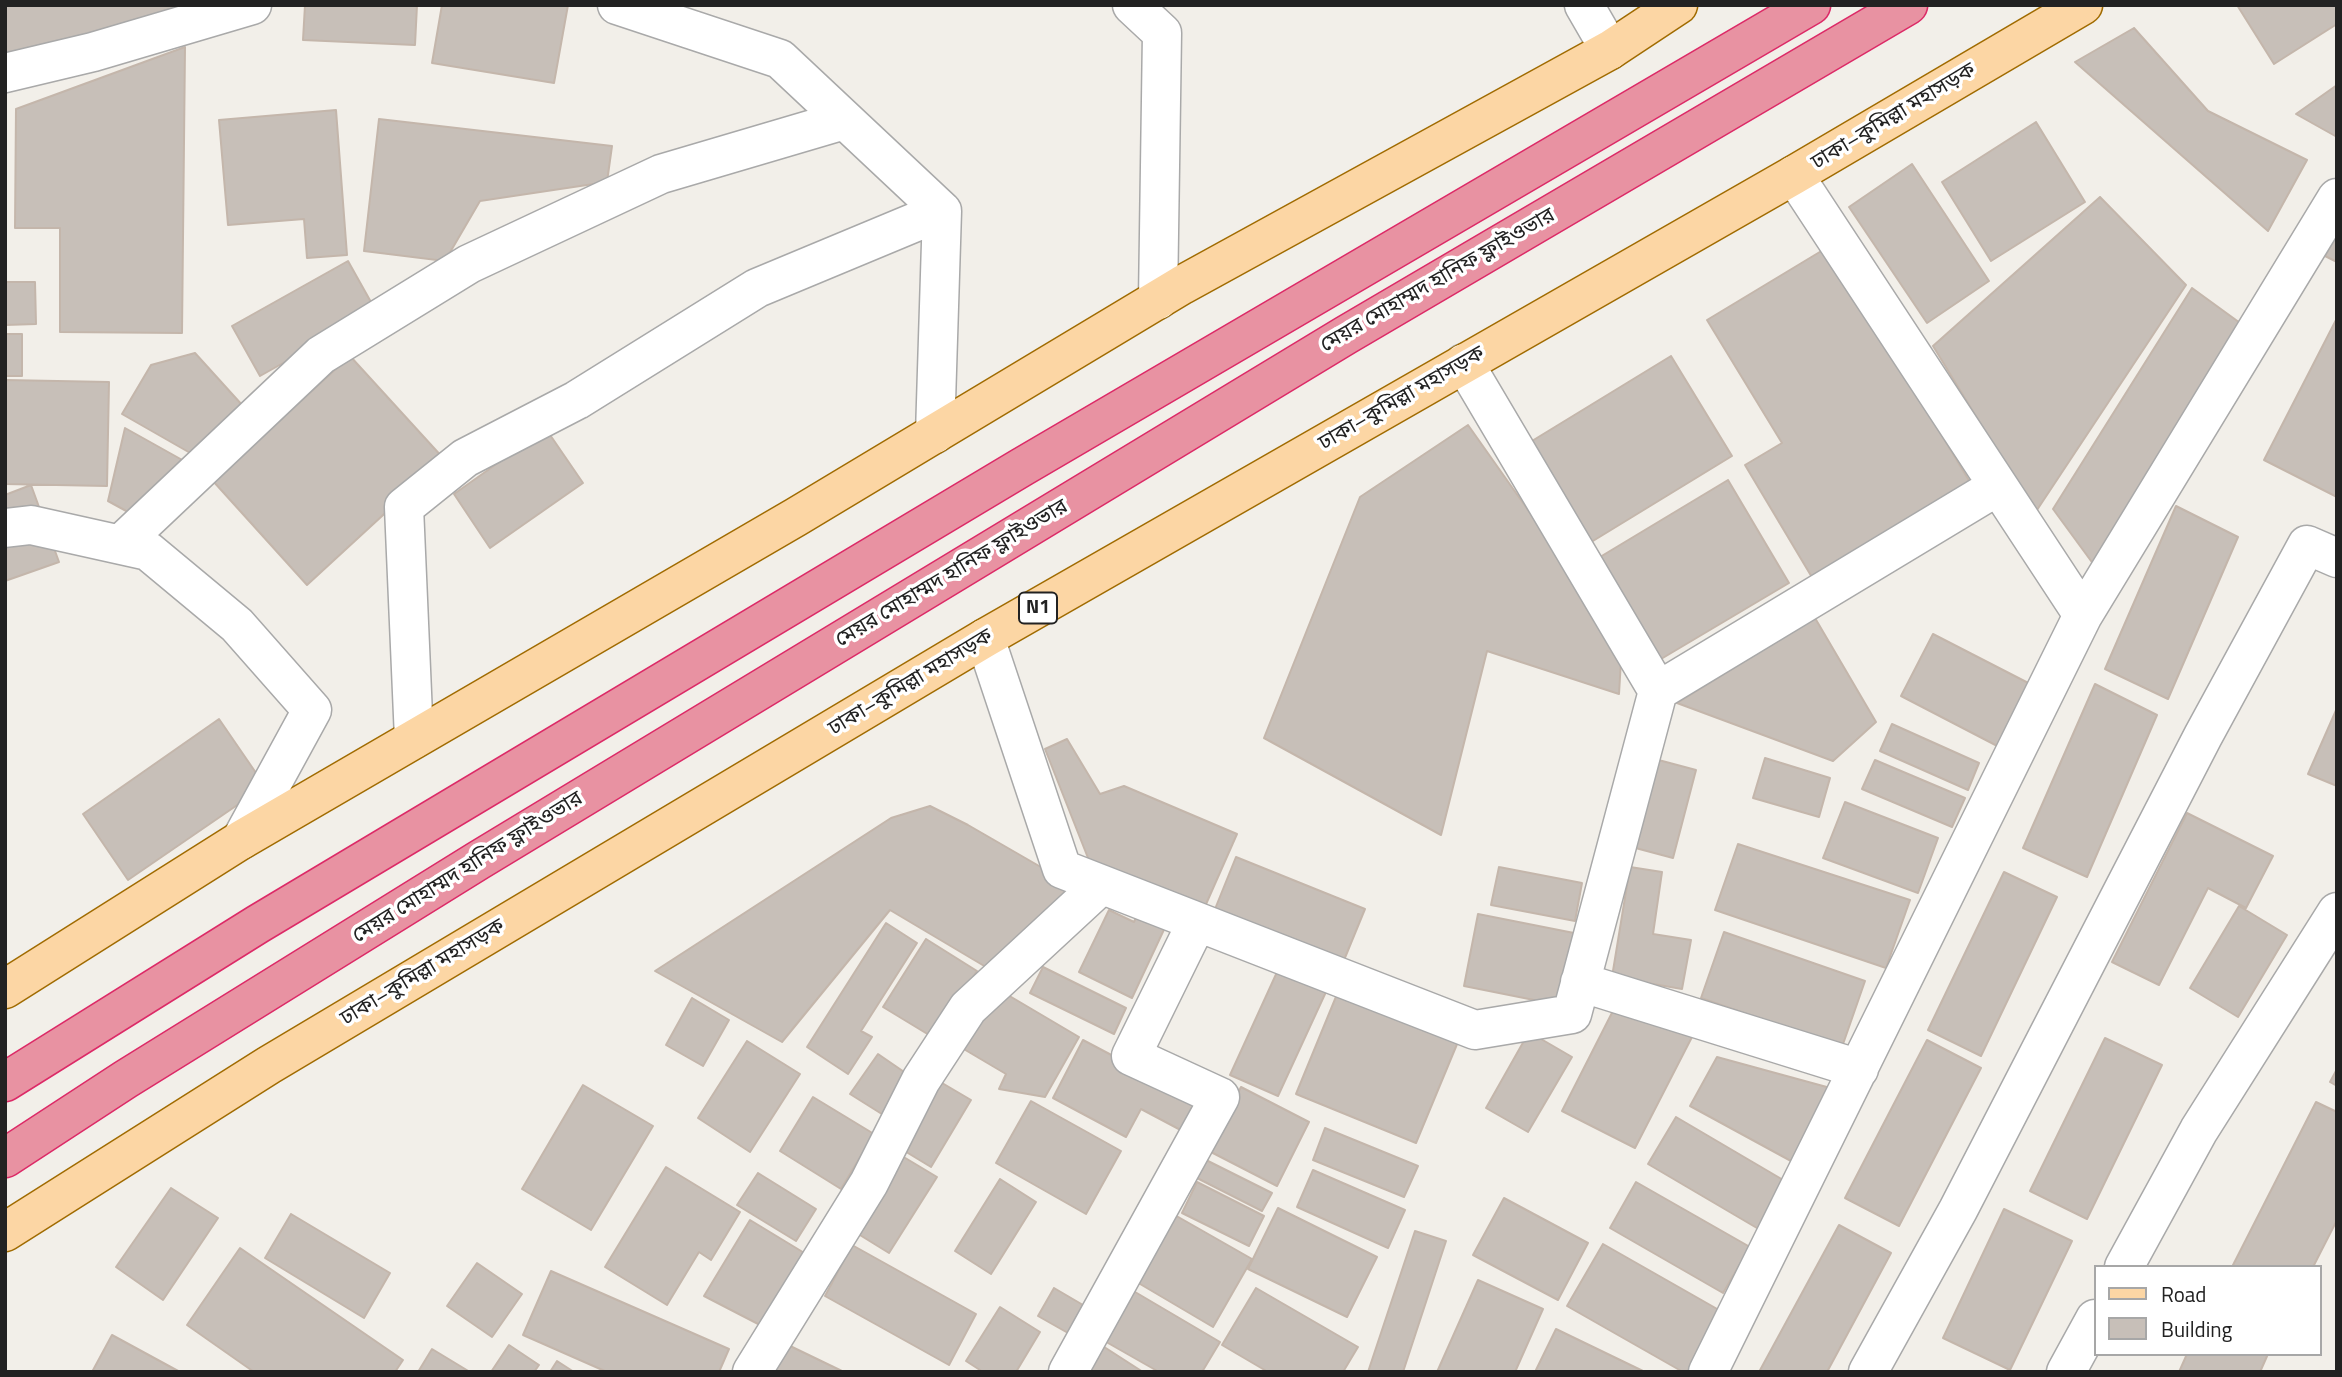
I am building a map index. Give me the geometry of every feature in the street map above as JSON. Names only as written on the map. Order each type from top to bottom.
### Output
[{"type":"highway","points":[[5,1082],[258,924],[1022,467],[1811,5]]},
{"type":"highway","name":"মেয়র মোহাম্মদ হানিফ ফ্লাইওভার","points":[[5,1158],[126,1079],[479,860],[1346,335],[1908,5]]},
{"type":"main road","points":[[5,989],[242,840],[935,434],[1158,300],[1610,50],[1678,5]]},
{"type":"main road","name":"ঢাকা–কুমিল্লা মহাসড়ক","points":[[5,1244],[18,1223],[269,1065],[985,638],[1794,175],[2082,5]]},
{"type":"street","points":[[5,73],[93,52],[251,5]]},
{"type":"street","points":[[617,5],[780,59],[942,211],[935,434]]},
{"type":"street","points":[[1132,5],[1162,33],[1158,300]]},
{"type":"street","points":[[1584,5],[1610,50]]},
{"type":"street","points":[[121,544],[321,355],[469,264],[660,174],[844,120]]},
{"type":"street","points":[[1794,175],[2083,615]]},
{"type":"street","points":[[1708,1372],[2083,615],[2337,198]]},
{"type":"street","points":[[414,739],[404,507],[465,458],[577,400],[757,288],[942,211]]},
{"type":"street","points":[[1464,363],[1658,691]]},
{"type":"street","points":[[985,638],[1062,870],[1475,1030],[1572,1014],[1658,691],[1998,486]]},
{"type":"street","points":[[5,528],[31,525],[148,551],[237,625],[312,710],[242,840]]},
{"type":"street","points":[[1868,1372],[1958,1210],[2203,736],[2308,545],[2337,558]]},
{"type":"street","points":[[752,1372],[869,1183],[920,1080],[968,1008],[1101,885]]},
{"type":"street","points":[[2125,1265],[2199,1130],[2337,912]]},
{"type":"street","points":[[1068,1372],[1220,1097],[1131,1056],[1197,922]]},
{"type":"street","points":[[1580,982],[1859,1069]]},
{"type":"street","points":[[2066,1372],[2094,1321]]},
{"type":"building","points":[[5,5],[240,5],[5,57]]},
{"type":"building","points":[[305,5],[417,5],[415,45],[303,40]]},
{"type":"building","points":[[442,5],[568,5],[554,83],[432,63]]},
{"type":"building","points":[[2237,5],[2337,5],[2337,24],[2274,64]]},
{"type":"building","points":[[2134,28],[2208,111],[2307,160],[2268,231],[2075,62]]},
{"type":"building","points":[[185,47],[182,333],[60,332],[60,228],[15,228],[16,109]]},
{"type":"building","points":[[2337,85],[2337,137],[2296,114]]},
{"type":"building","points":[[336,110],[347,255],[307,258],[304,219],[228,225],[219,120]]},
{"type":"building","points":[[379,119],[612,146],[607,182],[480,201],[445,261],[364,251]]},
{"type":"building","points":[[2036,122],[2085,202],[1991,261],[1942,182]]},
{"type":"building","points":[[1912,164],[1989,281],[1927,323],[1849,207]]},
{"type":"building","points":[[2100,197],[2186,285],[2035,513],[1933,346]]},
{"type":"building","points":[[2337,233],[2337,262],[2325,256]]},
{"type":"building","points":[[1828,247],[1970,482],[1813,579],[1745,465],[1782,443],[1707,320]]},
{"type":"building","points":[[348,261],[376,311],[260,376],[232,326]]},
{"type":"building","points":[[5,282],[35,282],[36,324],[5,325]]},
{"type":"building","points":[[2192,288],[2247,328],[2094,565],[2053,509]]},
{"type":"building","points":[[2337,318],[2337,497],[2264,460]]},
{"type":"building","points":[[5,334],[22,334],[22,376],[5,376]]},
{"type":"building","points":[[195,353],[243,406],[192,454],[122,414],[151,365]]},
{"type":"building","points":[[350,356],[444,459],[307,585],[213,481]]},
{"type":"building","points":[[1671,356],[1732,456],[1588,544],[1527,444]]},
{"type":"building","points":[[5,380],[109,382],[107,486],[5,484]]},
{"type":"building","points":[[1468,425],[1622,643],[1619,694],[1487,651],[1441,835],[1264,738],[1360,497]]},
{"type":"building","points":[[125,428],[193,466],[139,518],[108,501]]},
{"type":"building","points":[[546,429],[583,483],[490,548],[454,494]]},
{"type":"building","points":[[1728,480],[1789,583],[1656,662],[1595,560]]},
{"type":"building","points":[[31,485],[59,562],[5,581],[5,495]]},
{"type":"building","points":[[2176,506],[2238,537],[2168,699],[2105,669]]},
{"type":"building","points":[[1815,618],[1876,722],[1833,761],[1677,703]]},
{"type":"building","points":[[1933,634],[2038,688],[2005,750],[1901,696]]},
{"type":"building","points":[[2095,684],[2157,715],[2087,877],[2023,848]]},
{"type":"building","points":[[2337,708],[2337,786],[2308,774]]},
{"type":"building","points":[[219,719],[265,786],[128,880],[83,814]]},
{"type":"building","points":[[1892,724],[1979,763],[1968,790],[1880,751]]},
{"type":"building","points":[[1067,739],[1100,794],[1124,786],[1237,834],[1203,911],[1090,863],[1045,749]]},
{"type":"building","points":[[1651,758],[1696,770],[1673,858],[1628,846]]},
{"type":"building","points":[[1765,758],[1830,778],[1819,817],[1753,798]]},
{"type":"building","points":[[1875,760],[1965,798],[1952,827],[1862,789]]},
{"type":"building","points":[[1845,802],[1938,838],[1918,893],[1823,858]]},
{"type":"building","points":[[930,806],[1072,885],[991,970],[890,910],[782,1042],[655,971],[891,818]]},
{"type":"building","points":[[2187,813],[2273,856],[2246,908],[2208,888],[2159,985],[2112,962]]},
{"type":"building","points":[[1738,844],[1910,900],[1886,968],[1715,910]]},
{"type":"building","points":[[1236,857],[1365,909],[1342,965],[1213,914]]},
{"type":"building","points":[[1499,867],[1582,883],[1575,921],[1491,905]]},
{"type":"building","points":[[1630,867],[1662,872],[1653,934],[1691,940],[1682,989],[1612,977]]},
{"type":"building","points":[[2004,872],[2057,897],[1981,1056],[1928,1030]]},
{"type":"building","points":[[2239,906],[2287,935],[2238,1017],[2190,988]]},
{"type":"building","points":[[1140,908],[1168,921],[1132,998],[1079,972],[1109,910],[1134,922]]},
{"type":"building","points":[[1478,914],[1579,934],[1564,1006],[1464,986]]},
{"type":"building","points":[[886,923],[917,943],[861,1031],[872,1037],[848,1074],[807,1047]]},
{"type":"building","points":[[1724,932],[1865,981],[1842,1047],[1701,998]]},
{"type":"building","points":[[926,939],[977,971],[934,1038],[883,1007]]},
{"type":"building","points":[[1283,959],[1331,981],[1278,1096],[1230,1075]]},
{"type":"building","points":[[1043,967],[1126,1008],[1114,1034],[1030,993]]},
{"type":"building","points":[[1340,987],[1460,1037],[1416,1143],[1296,1094]]},
{"type":"building","points":[[996,988],[1079,1037],[1045,1097],[999,1089],[1006,1074],[962,1048]]},
{"type":"building","points":[[692,998],[729,1020],[703,1066],[666,1045]]},
{"type":"building","points":[[1619,999],[1692,1037],[1635,1148],[1562,1111]]},
{"type":"building","points":[[1529,1032],[1572,1057],[1528,1132],[1486,1108]]},
{"type":"building","points":[[2105,1038],[2162,1065],[2087,1219],[2030,1191]]},
{"type":"building","points":[[1083,1040],[1206,1105],[1190,1135],[1141,1109],[1126,1137],[1053,1098]]},
{"type":"building","points":[[1927,1040],[1981,1068],[1899,1226],[1845,1198]]},
{"type":"building","points":[[747,1041],[800,1074],[750,1152],[698,1118]]},
{"type":"building","points":[[878,1054],[910,1076],[885,1116],[850,1094]]},
{"type":"building","points":[[1717,1057],[1834,1089],[1791,1161],[1690,1106]]},
{"type":"building","points":[[2337,1069],[2337,1086],[2330,1082]]},
{"type":"building","points":[[937,1080],[971,1100],[931,1167],[898,1147]]},
{"type":"building","points":[[583,1085],[653,1126],[591,1230],[522,1189]]},
{"type":"building","points":[[1241,1087],[1309,1122],[1277,1186],[1209,1151]]},
{"type":"building","points":[[813,1097],[874,1134],[841,1189],[780,1151]]},
{"type":"building","points":[[1031,1101],[1121,1151],[1086,1214],[996,1163]]},
{"type":"building","points":[[2316,1102],[2337,1112],[2337,1220],[2314,1265],[2233,1265]]},
{"type":"building","points":[[1676,1117],[1790,1184],[1762,1231],[1648,1164]]},
{"type":"building","points":[[1325,1128],[1418,1166],[1404,1197],[1313,1160]]},
{"type":"building","points":[[902,1156],[937,1177],[889,1253],[855,1232]]},
{"type":"building","points":[[1206,1160],[1272,1193],[1262,1211],[1197,1178]]},
{"type":"building","points":[[666,1167],[740,1212],[711,1260],[699,1252],[667,1305],[605,1267]]},
{"type":"building","points":[[1313,1170],[1405,1210],[1388,1248],[1297,1207]]},
{"type":"building","points":[[758,1173],[816,1209],[796,1241],[737,1205]]},
{"type":"building","points":[[1000,1179],[1036,1202],[991,1274],[955,1251]]},
{"type":"building","points":[[1197,1182],[1264,1216],[1249,1246],[1182,1213]]},
{"type":"building","points":[[1636,1182],[1750,1247],[1723,1293],[1610,1228]]},
{"type":"building","points":[[171,1188],[218,1218],[163,1300],[116,1267]]},
{"type":"building","points":[[1504,1198],[1588,1243],[1558,1300],[1473,1255]]},
{"type":"building","points":[[1278,1208],[1377,1257],[1347,1317],[1248,1269]]},
{"type":"building","points":[[2004,1209],[2072,1241],[2010,1370],[1943,1338]]},
{"type":"building","points":[[291,1214],[390,1273],[364,1318],[265,1258]]},
{"type":"building","points":[[1173,1214],[1252,1259],[1213,1327],[1135,1281]]},
{"type":"building","points":[[750,1220],[806,1254],[762,1326],[704,1296]]},
{"type":"building","points":[[1839,1225],[1891,1253],[1827,1372],[1759,1372]]},
{"type":"building","points":[[1415,1231],[1446,1241],[1403,1372],[1368,1372]]},
{"type":"building","points":[[1603,1244],[1726,1314],[1693,1372],[1683,1372],[1567,1306]]},
{"type":"building","points":[[852,1245],[976,1314],[949,1365],[825,1296]]},
{"type":"building","points":[[240,1248],[403,1360],[395,1372],[254,1372],[187,1325]]},
{"type":"building","points":[[477,1263],[522,1294],[492,1337],[447,1306]]},
{"type":"building","points":[[551,1271],[729,1349],[719,1372],[607,1372],[523,1335]]},
{"type":"building","points":[[1478,1280],[1543,1309],[1515,1372],[1437,1372]]},
{"type":"building","points":[[1054,1288],[1083,1305],[1068,1333],[1038,1316]]},
{"type":"building","points":[[1256,1288],[1358,1347],[1343,1372],[1268,1372],[1222,1345]]},
{"type":"building","points":[[1130,1289],[1220,1342],[1202,1372],[1159,1372],[1101,1339]]},
{"type":"building","points":[[1000,1307],[1040,1332],[1016,1372],[983,1372],[966,1361]]},
{"type":"building","points":[[1556,1329],[1645,1372],[1535,1372]]},
{"type":"building","points":[[112,1335],[180,1372],[92,1372]]},
{"type":"building","points":[[1098,1343],[1143,1372],[1080,1372]]},
{"type":"building","points":[[786,1344],[844,1372],[772,1372]]},
{"type":"building","points":[[509,1345],[539,1365],[534,1372],[491,1372]]},
{"type":"building","points":[[432,1349],[470,1372],[418,1372]]},
{"type":"building","points":[[2186,1356],[2267,1356],[2260,1372],[2179,1372]]},
{"type":"building","points":[[557,1361],[574,1372],[550,1372]]}]
